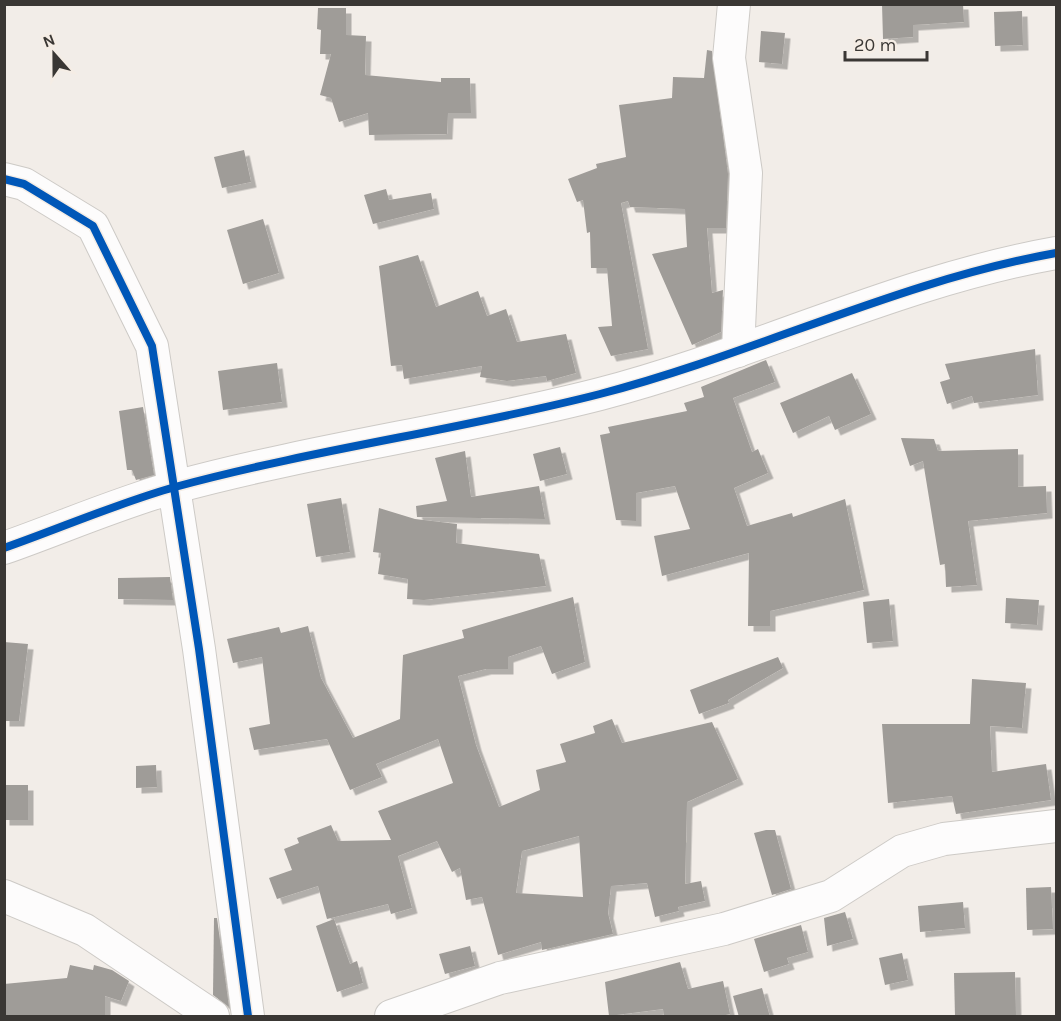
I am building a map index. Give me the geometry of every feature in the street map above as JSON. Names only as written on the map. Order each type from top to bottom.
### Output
[{"type":"street","points":[[734,4],[729,58],[746,173],[738,351]]},
{"type":"street","points":[[4,179],[24,184],[93,226],[152,346],[199,649],[248,1017]]},
{"type":"street","points":[[4,548],[174,487],[600,394],[738,351],[937,282],[1010,261],[1056,253]]},
{"type":"street","points":[[391,1017],[500,978],[724,929],[831,896],[902,851],[944,839],[1056,826]]},
{"type":"street","points":[[4,896],[85,930],[213,1017]]},
{"type":"building","points":[[882,4],[963,4],[964,22],[913,25],[913,37],[883,39]]},
{"type":"building","points":[[318,8],[346,8],[346,35],[366,36],[365,75],[441,82],[441,78],[470,78],[471,113],[448,113],[447,134],[369,135],[368,113],[339,122],[331,98],[320,95],[331,54],[320,54],[321,30],[317,29]]},
{"type":"building","points":[[1022,11],[1023,45],[995,46],[994,12]]},
{"type":"building","points":[[761,31],[785,33],[782,64],[759,62]]},
{"type":"building","points":[[707,50],[712,51],[728,174],[726,228],[707,228],[712,293],[723,290],[721,332],[692,345],[652,254],[687,247],[685,209],[630,207],[628,201],[621,203],[648,349],[611,356],[598,327],[612,326],[607,268],[591,268],[590,232],[587,233],[583,200],[577,202],[568,179],[597,168],[596,164],[626,157],[619,105],[672,98],[673,77],[704,78]]},
{"type":"building","points":[[244,150],[251,182],[222,188],[214,157]]},
{"type":"building","points":[[386,189],[389,200],[431,193],[434,209],[373,224],[364,195]]},
{"type":"building","points":[[263,219],[279,273],[243,284],[227,230]]},
{"type":"building","points":[[418,255],[436,307],[478,291],[487,316],[506,309],[517,342],[566,334],[576,373],[547,381],[546,376],[507,381],[480,377],[482,366],[404,379],[402,365],[391,366],[379,266]]},
{"type":"building","points":[[1035,349],[1038,395],[974,403],[972,396],[947,404],[940,382],[950,379],[945,364]]},
{"type":"building","points":[[766,360],[775,382],[733,398],[752,452],[758,449],[768,473],[734,488],[747,526],[792,513],[793,517],[845,499],[864,590],[770,611],[770,626],[748,626],[749,553],[662,576],[654,536],[690,529],[675,486],[636,493],[636,521],[616,520],[600,435],[610,433],[608,427],[687,411],[684,403],[704,397],[701,387]]},
{"type":"building","points":[[277,363],[282,402],[223,410],[218,371]]},
{"type":"building","points":[[852,373],[871,414],[835,430],[829,416],[793,433],[780,403]]},
{"type":"building","points":[[143,407],[154,475],[136,480],[132,470],[127,470],[119,411]]},
{"type":"building","points":[[901,438],[934,439],[938,451],[1018,449],[1018,487],[1046,486],[1047,513],[968,521],[977,585],[946,587],[945,564],[940,565],[923,461],[910,466]]},
{"type":"building","points":[[560,447],[567,474],[540,481],[533,454]]},
{"type":"building","points":[[465,451],[471,497],[539,486],[545,519],[417,517],[416,506],[447,501],[435,458]]},
{"type":"building","points":[[341,498],[350,552],[316,557],[307,504]]},
{"type":"building","points":[[379,508],[415,519],[457,524],[456,543],[539,554],[546,586],[424,600],[407,599],[408,579],[378,574],[381,553],[373,552]]},
{"type":"building","points":[[170,577],[173,600],[118,599],[118,578]]},
{"type":"building","points":[[573,597],[585,662],[552,674],[541,646],[508,657],[508,669],[486,669],[458,676],[476,745],[499,807],[540,790],[536,770],[566,762],[560,744],[595,733],[593,726],[612,719],[622,743],[712,722],[738,779],[687,802],[685,884],[701,881],[705,901],[678,907],[679,911],[655,917],[647,883],[611,886],[608,913],[613,934],[542,950],[541,942],[498,955],[482,897],[466,900],[460,868],[452,872],[437,841],[398,856],[412,908],[391,914],[388,904],[327,919],[318,886],[277,899],[269,878],[292,870],[284,849],[299,843],[297,838],[331,825],[338,841],[391,840],[378,811],[453,783],[438,739],[376,764],[382,777],[350,790],[327,739],[254,750],[249,728],[270,724],[262,657],[233,663],[227,639],[279,627],[281,633],[308,626],[321,678],[353,738],[400,719],[403,655],[464,638],[462,630]],"holes":[[[579,836],[583,897],[516,893],[522,851]]]},
{"type":"building","points":[[1006,598],[1039,600],[1037,625],[1005,623]]},
{"type":"building","points":[[889,599],[893,641],[867,643],[863,602]]},
{"type":"building","points":[[4,642],[28,644],[19,721],[4,721]]},
{"type":"building","points":[[778,657],[783,668],[728,700],[729,703],[699,714],[690,690]]},
{"type":"building","points":[[972,679],[1026,683],[1022,728],[990,726],[992,772],[1046,764],[1051,800],[956,814],[952,796],[888,803],[882,724],[970,724]]},
{"type":"building","points":[[156,765],[157,787],[136,788],[136,766]]},
{"type":"building","points":[[4,785],[28,785],[28,820],[4,820]]},
{"type":"building","points":[[775,830],[791,889],[772,895],[754,833]]},
{"type":"building","points":[[1051,887],[1053,929],[1027,930],[1026,888]]},
{"type":"building","points":[[963,902],[965,928],[920,932],[918,906]]},
{"type":"building","points":[[845,912],[853,939],[827,946],[824,918]]},
{"type":"building","points":[[214,918],[217,918],[229,1007],[213,995]]},
{"type":"building","points":[[334,919],[350,964],[357,961],[363,983],[337,992],[316,926]]},
{"type":"building","points":[[801,925],[808,952],[787,958],[789,964],[764,972],[754,939]]},
{"type":"building","points":[[470,946],[475,966],[445,974],[439,954]]},
{"type":"building","points":[[902,953],[908,980],[885,985],[879,958]]},
{"type":"building","points":[[680,962],[688,989],[723,981],[730,1014],[717,1017],[664,1017],[663,1009],[609,1016],[605,982]]},
{"type":"building","points":[[70,965],[93,970],[94,965],[112,970],[129,981],[121,1001],[105,996],[105,1017],[4,1017],[4,984],[67,978]]},
{"type":"building","points":[[1015,972],[1016,1016],[955,1017],[954,973]]},
{"type":"building","points":[[762,988],[770,1017],[739,1017],[733,996]]},
{"type":"cycle path","points":[[4,179],[24,184],[93,226],[152,346],[199,649],[248,1016]]},
{"type":"cycle path","points":[[4,548],[175,487],[600,394],[657,378],[940,281],[998,265],[1056,253]]}]
